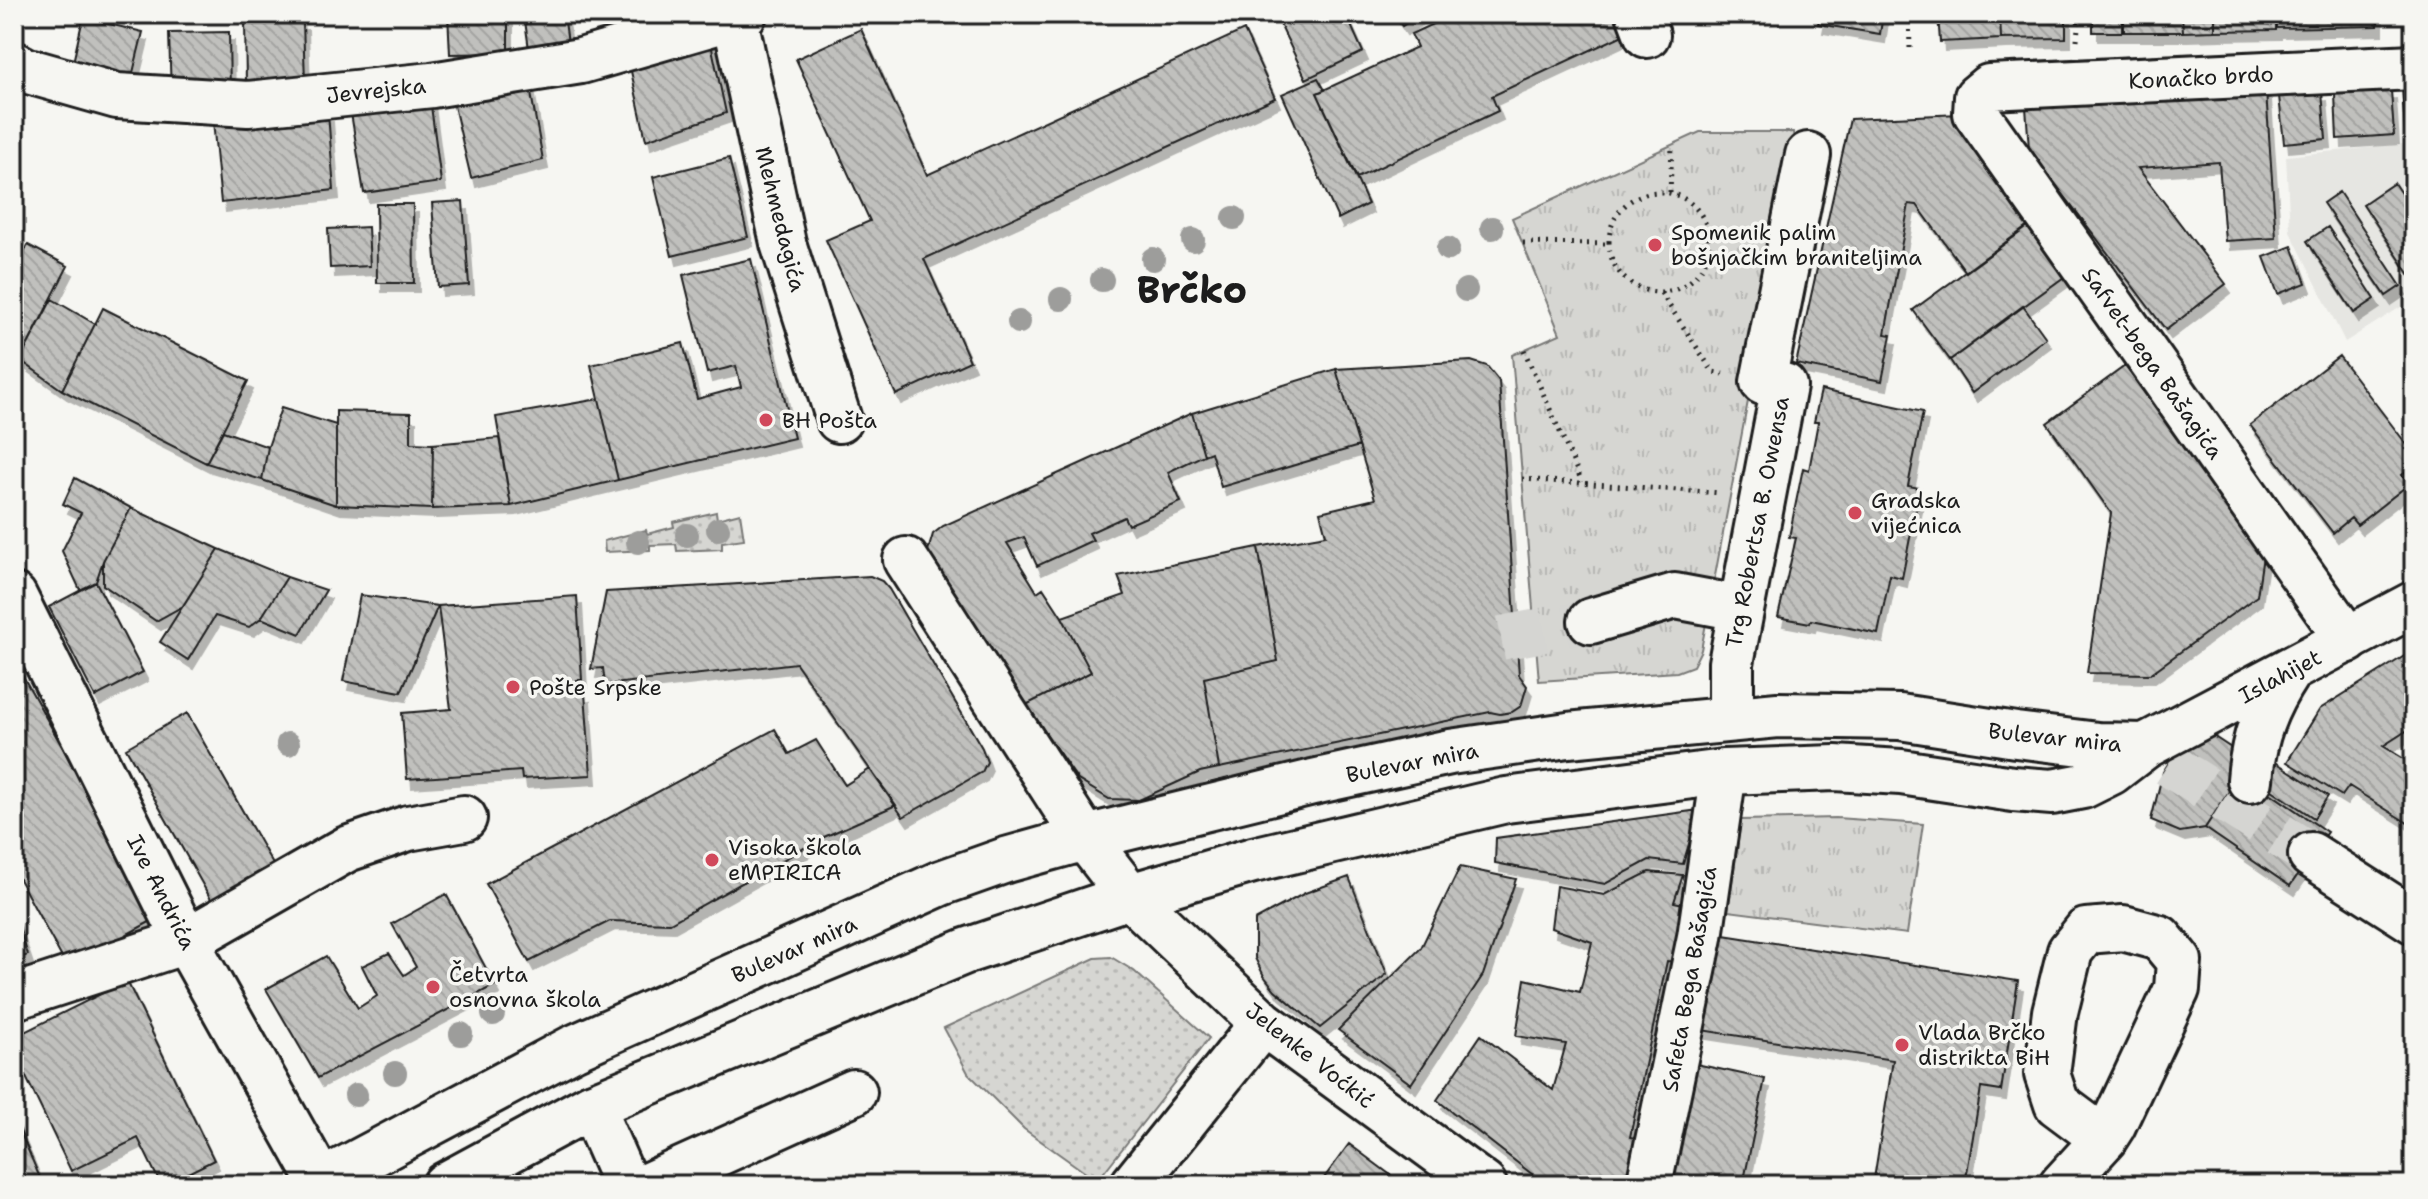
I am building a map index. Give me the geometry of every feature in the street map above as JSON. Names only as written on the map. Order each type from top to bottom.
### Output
[{"type":"street","name":"Jevrejska","points":[[14,64],[25,70],[117,96],[248,104],[432,85],[581,61],[737,15]]},
{"type":"street","name":"Mehmedagića","points":[[737,15],[783,243],[839,420]]},
{"type":"street","name":"Konačko brdo","points":[[1989,87],[2414,67]]},
{"type":"street","name":"Safvet-bega Bašagića","points":[[1989,87],[1977,97],[1976,113],[2348,640]]},
{"type":"street","name":"Trg Robertsa B. Owensa","points":[[1731,718],[1731,663],[1739,608],[1784,386],[1763,382],[1808,155]]},
{"type":"street","points":[[906,560],[1085,838]]},
{"type":"street","name":"Ive Andrića","points":[[14,596],[186,941],[318,1184]]},
{"type":"street","points":[[1591,621],[1675,596],[1739,608]]},
{"type":"street","name":"Islahijet","points":[[2156,755],[2288,672],[2414,604]]},
{"type":"street","points":[[2250,780],[2254,740],[2262,715],[2288,672]]},
{"type":"street","name":"Bulevar mira","points":[[318,1184],[573,1048],[941,883],[1006,860],[1085,838],[1313,782],[1450,752],[1568,735],[1731,718],[1841,714],[1900,717],[2156,755]]},
{"type":"street","name":"Bulevar mira","points":[[445,1185],[591,1106],[966,951],[1130,896],[1253,860],[1506,800],[1724,772],[1835,768],[1901,772],[2052,792],[2083,786],[2156,755]]},
{"type":"street","name":"Safeta Bega Bašagića","points":[[1649,1185],[1700,937],[1724,772]]},
{"type":"street","points":[[14,997],[186,941],[347,849],[408,828],[464,818]]},
{"type":"street","name":"Jelenke Voćkić","points":[[1085,838],[1130,896],[1263,1023],[1484,1185]]},
{"type":"street","points":[[2311,855],[2409,918]]},
{"type":"street","points":[[1133,1185],[1263,1023]]},
{"type":"street","points":[[648,1185],[854,1092]]},
{"type":"street","points":[[591,1106],[626,1185]]},
{"type":"street","points":[[2062,1185],[2104,1139]]},
{"type":"path","points":[[1909,14],[1910,48]]},
{"type":"path","points":[[2077,40],[2079,14]]},
{"type":"path","points":[[1670,192],[1672,147]]},
{"type":"path","points":[[1651,191],[1670,192],[1687,199],[1700,212],[1708,228],[1709,247],[1704,265],[1693,279],[1678,289],[1661,293],[1643,290],[1630,283],[1611,259],[1608,244],[1611,226],[1620,210],[1633,197],[1651,191]]},
{"type":"path","points":[[1523,243],[1608,244]]},
{"type":"path","points":[[1661,293],[1713,372],[1727,375]]},
{"type":"path","points":[[1524,350],[1582,482]]},
{"type":"path","points":[[1522,479],[1731,494]]},
{"type":"shaded area","points":[[2414,143],[2414,318],[2404,305],[2345,342],[2290,231],[2286,156]]},
{"type":"green space","points":[[1700,132],[1793,132],[1795,152],[1701,650],[1693,666],[1677,672],[1539,681],[1512,355],[1560,334],[1512,218]]},
{"type":"green space","points":[[716,512],[717,519],[740,513],[744,539],[722,542],[722,549],[677,551],[676,544],[650,545],[650,550],[605,552],[604,541],[646,530],[647,534],[674,527],[673,522]]},
{"type":"green space","points":[[1836,818],[1923,824],[1907,934],[1728,911],[1741,820]]},
{"type":"green space","points":[[1111,957],[1134,971],[1209,1038],[1097,1181],[1024,1129],[968,1073],[944,1028],[1095,958]]},
{"type":"building","points":[[448,14],[508,14],[508,53],[450,54]]},
{"type":"building","points":[[524,14],[564,14],[568,43],[529,49]]},
{"type":"building","points":[[1286,14],[1346,14],[1363,52],[1306,79],[1277,18]]},
{"type":"building","points":[[1394,14],[1420,14],[1402,26]]},
{"type":"building","points":[[1454,14],[1614,14],[1623,35],[1492,96],[1498,111],[1357,178],[1317,93],[1417,47],[1411,34]]},
{"type":"building","points":[[1820,14],[1883,14],[1880,34],[1818,24]]},
{"type":"building","points":[[1938,14],[2000,14],[2001,39],[1940,42]]},
{"type":"building","points":[[2000,14],[2066,14],[2066,38],[2001,39]]},
{"type":"building","points":[[2093,14],[2122,14],[2122,32],[2093,32]]},
{"type":"building","points":[[2124,14],[2182,14],[2183,32],[2124,32]]},
{"type":"building","points":[[2182,14],[2215,14],[2215,31],[2183,32]]},
{"type":"building","points":[[2215,14],[2276,14],[2276,30],[2215,31]]},
{"type":"building","points":[[2277,14],[2378,14],[2378,26],[2277,28]]},
{"type":"building","points":[[83,18],[143,32],[129,89],[70,76]]},
{"type":"building","points":[[303,21],[305,82],[246,83],[245,22]]},
{"type":"building","points":[[861,29],[927,175],[1244,30],[1275,98],[924,259],[970,361],[896,395],[826,240],[870,221],[796,59]]},
{"type":"building","points":[[229,32],[230,94],[171,94],[169,33]]},
{"type":"building","points":[[710,39],[726,113],[646,140],[629,62]]},
{"type":"building","points":[[1318,78],[1325,90],[1317,93],[1368,204],[1338,219],[1282,94]]},
{"type":"building","points":[[529,82],[543,160],[471,178],[451,93]]},
{"type":"building","points":[[2414,87],[2414,129],[2405,130],[2402,88]]},
{"type":"building","points":[[2391,90],[2394,135],[2337,139],[2335,94]]},
{"type":"building","points":[[2266,91],[2276,238],[2225,241],[2219,162],[2138,168],[2226,284],[2166,330],[2029,149],[2026,107]]},
{"type":"building","points":[[2322,92],[2326,139],[2284,143],[2279,96]]},
{"type":"building","points":[[430,98],[441,182],[364,193],[350,107]]},
{"type":"building","points":[[328,113],[334,190],[221,203],[213,121]]},
{"type":"building","points":[[1960,114],[2036,221],[1966,272],[1917,205],[1909,204],[1885,334],[1891,335],[1882,381],[1796,364],[1850,119]]},
{"type":"building","points":[[729,158],[748,237],[672,256],[653,177]]},
{"type":"building","points":[[2394,183],[2414,213],[2414,281],[2363,204]]},
{"type":"building","points":[[2339,192],[2401,286],[2386,296],[2323,203]]},
{"type":"building","points":[[463,201],[469,285],[438,287],[432,203]]},
{"type":"building","points":[[376,204],[413,204],[414,283],[377,283]]},
{"type":"building","points":[[2039,218],[2075,269],[1950,360],[1913,310]]},
{"type":"building","points":[[368,227],[370,266],[330,268],[328,229]]},
{"type":"building","points":[[2328,227],[2375,299],[2354,313],[2307,241]]},
{"type":"building","points":[[28,245],[68,266],[20,360],[14,357],[14,271]]},
{"type":"building","points":[[2292,246],[2306,283],[2278,294],[2264,257]]},
{"type":"building","points":[[751,259],[794,438],[618,480],[591,365],[683,343],[697,399],[741,387],[736,366],[707,373],[683,275]]},
{"type":"building","points":[[52,299],[95,324],[62,390],[20,360]]},
{"type":"building","points":[[2023,306],[2046,338],[1972,393],[1950,360]]},
{"type":"building","points":[[103,308],[248,381],[206,463],[62,390]]},
{"type":"building","points":[[2339,356],[2414,454],[2414,466],[2402,475],[2409,484],[2357,525],[2351,518],[2333,533],[2250,425]]},
{"type":"building","points":[[1471,361],[1487,366],[1499,381],[1519,675],[1527,686],[1521,706],[1512,712],[1490,712],[1219,768],[1204,678],[1278,661],[1258,547],[1326,535],[1320,512],[1375,499],[1336,369]]},
{"type":"building","points":[[2125,366],[2263,556],[2257,596],[2150,674],[2087,673],[2111,513],[2047,423]]},
{"type":"building","points":[[1336,369],[1359,446],[1221,487],[1211,452],[1204,455],[1192,413]]},
{"type":"building","name":"Gradska vijećnica","points":[[1821,390],[1923,412],[1908,486],[1920,488],[1902,578],[1890,575],[1878,634],[1811,620],[1810,623],[1778,617],[1796,538],[1789,537],[1803,468],[1809,470]]},
{"type":"building","points":[[599,399],[618,480],[511,506],[496,417]]},
{"type":"building","points":[[281,408],[336,425],[336,505],[262,480],[268,447]]},
{"type":"building","points":[[336,411],[411,413],[411,443],[433,444],[432,509],[336,505]]},
{"type":"building","points":[[1192,413],[1204,455],[1168,472],[1181,502],[1128,525],[1124,517],[1089,533],[1093,540],[1037,566],[1024,537],[1007,543],[1037,592],[1043,588],[1062,617],[1091,672],[1026,705],[930,565],[928,551],[933,534],[943,526]]},
{"type":"building","points":[[223,431],[268,447],[262,480],[206,463]]},
{"type":"building","points":[[499,438],[511,506],[432,509],[433,444]]},
{"type":"building","points":[[75,478],[131,508],[103,561],[96,582],[80,590],[62,551],[81,513],[63,504]]},
{"type":"building","points":[[131,508],[219,549],[183,606],[156,621],[103,585],[103,561]]},
{"type":"building","points":[[1258,547],[1278,661],[1204,678],[1219,768],[1200,772],[1139,800],[1109,799],[1078,780],[1026,705],[1091,672],[1062,617],[1125,595],[1118,576]]},
{"type":"building","points":[[219,549],[287,577],[261,618],[249,627],[215,616],[188,660],[160,642]]},
{"type":"building","points":[[870,576],[882,581],[889,589],[982,748],[987,762],[982,772],[903,817],[796,663],[605,685],[603,668],[591,669],[606,592]]},
{"type":"building","points":[[287,577],[326,590],[300,634],[261,618]]},
{"type":"building","points":[[96,582],[143,672],[95,697],[49,607]]},
{"type":"building","points":[[360,595],[438,606],[401,692],[343,681]]},
{"type":"building","name":"Pošte Srpske","points":[[577,596],[582,680],[577,680],[578,694],[585,693],[591,775],[522,779],[521,771],[407,779],[402,713],[451,709],[438,606]]},
{"type":"building","points":[[2414,650],[2414,726],[2383,746],[2414,765],[2414,827],[2349,786],[2342,796],[2287,762],[2320,709]]},
{"type":"building","points":[[14,660],[157,918],[67,967],[14,870]]},
{"type":"building","points":[[187,713],[275,868],[213,903],[126,748]]},
{"type":"building","points":[[775,729],[789,754],[816,740],[845,785],[870,769],[896,805],[824,837],[670,923],[610,921],[529,962],[486,884]]},
{"type":"building","points":[[2204,730],[2231,748],[2241,773],[2205,828],[2180,832],[2151,820],[2163,772],[2173,756]]},
{"type":"building","points":[[2274,761],[2328,796],[2314,818],[2260,782]]},
{"type":"building","points":[[2241,773],[2327,832],[2290,886],[2205,828]]},
{"type":"building","points":[[1699,810],[1683,864],[1649,860],[1605,884],[1495,863],[1496,838]]},
{"type":"building","points":[[1460,867],[1516,879],[1483,975],[1411,1084],[1338,1030],[1421,948]]},
{"type":"building","points":[[1649,872],[1683,875],[1674,902],[1688,905],[1676,962],[1667,961],[1630,1137],[1644,1140],[1634,1185],[1546,1185],[1437,1100],[1481,1035],[1553,1090],[1566,1044],[1516,1036],[1525,979],[1580,992],[1592,942],[1551,928],[1556,886],[1604,895]]},
{"type":"building","points":[[1349,877],[1387,974],[1320,1028],[1275,990],[1264,976],[1255,958],[1255,920],[1305,893]]},
{"type":"building","name":"Četvrta osnovna škola","points":[[446,894],[495,985],[318,1078],[266,989],[326,956],[358,1008],[377,996],[362,966],[389,953],[404,975],[416,967],[392,924]]},
{"type":"building","points":[[14,913],[28,955],[14,960]]},
{"type":"building","name":"Vlada Brčko distrikta BiH","points":[[1717,934],[2018,981],[2001,1091],[1981,1088],[1965,1185],[1873,1185],[1893,1060],[1701,1030]]},
{"type":"building","points":[[127,981],[214,1160],[164,1185],[161,1185],[138,1138],[71,1171],[14,1052],[14,1037]]},
{"type":"building","points":[[1687,1062],[1765,1079],[1743,1185],[1660,1185]]},
{"type":"building","points":[[14,1117],[43,1185],[14,1185]]},
{"type":"building","points":[[1349,1144],[1404,1185],[1319,1185]]},
{"type":"tunnel","points":[[1501,638],[1591,621]]},
{"type":"tunnel","points":[[2168,764],[2311,855]]},
{"type":"place","name":"Spomenik palim bošnjačkim braniteljima","points":[[1655,245]]},
{"type":"place","name":"BH Pošta","points":[[766,420]]},
{"type":"place","name":"Gradska vijećnica","points":[[1855,513]]},
{"type":"place","name":"Pošte Srpske","points":[[513,687]]},
{"type":"place","name":"Visoka škola eMPIRICA","points":[[712,860]]},
{"type":"place","name":"Četvrta osnovna škola","points":[[433,987]]},
{"type":"place","name":"Vlada Brčko distrikta BiH","points":[[1902,1045]]},
{"type":"district","name":"Brčko","points":[[1192,290]]}]
